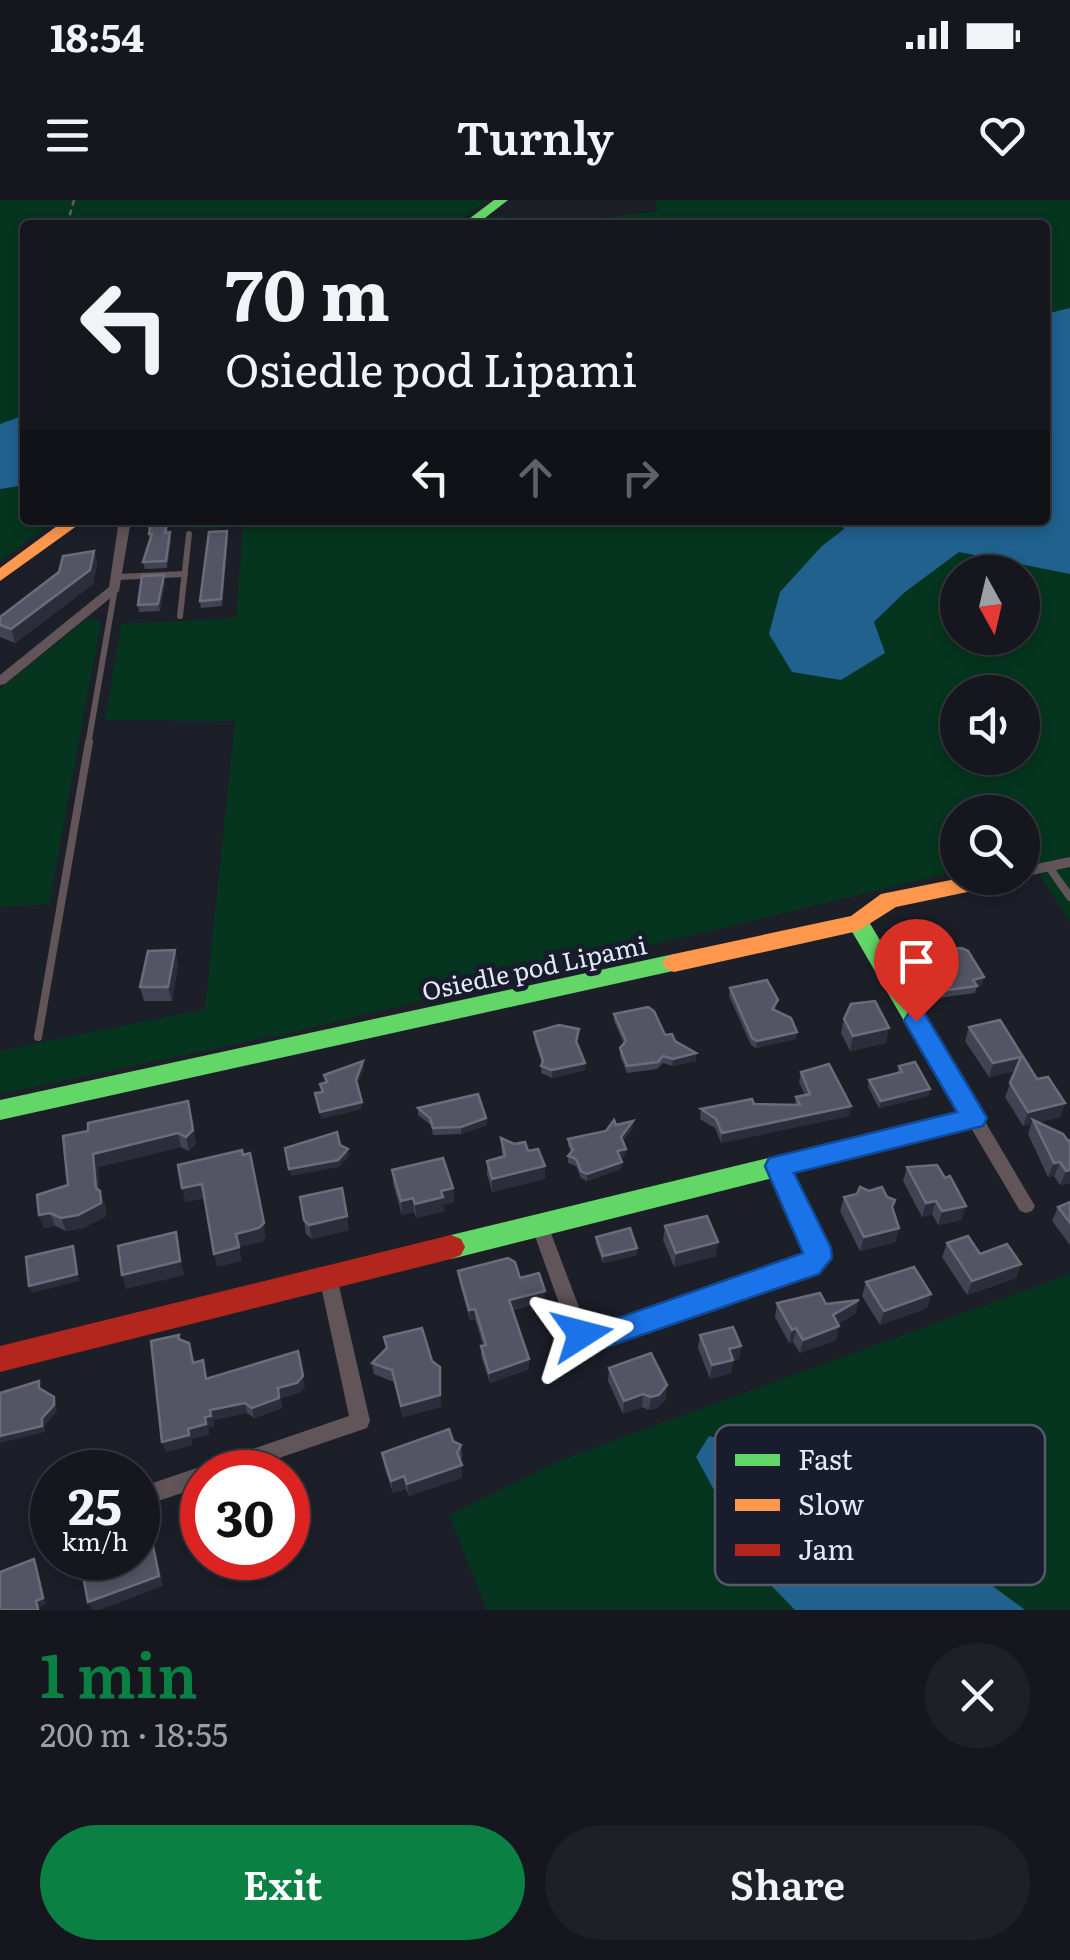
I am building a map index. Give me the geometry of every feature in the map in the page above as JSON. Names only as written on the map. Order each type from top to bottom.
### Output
[{"type":"street","points":[[475,220],[502,200]]},
{"type":"street","points":[[0,576],[69,525]]},
{"type":"street","points":[[0,681],[116,582],[124,525]]},
{"type":"street","points":[[1040,868],[1070,862]]},
{"type":"street","name":"Osiedle pod Lipami","points":[[0,1110],[858,923],[888,900],[940,889]]},
{"type":"street","points":[[858,923],[1026,1206]]},
{"type":"street","points":[[0,1359],[974,1118]]},
{"type":"street","points":[[540,1224],[577,1328],[590,1338],[604,1336],[809,1266],[818,1258],[817,1248],[778,1166]]},
{"type":"street","points":[[276,1450],[360,1421],[328,1277]]},
{"type":"lane","points":[[180,616],[189,534]]},
{"type":"lane","points":[[38,1037],[116,582],[185,574]]},
{"type":"lane","points":[[1049,866],[1070,897]]},
{"type":"green space","points":[[0,200],[487,201],[460,220],[20,220],[20,525],[49,525],[0,561]]},
{"type":"green space","points":[[655,200],[1070,200],[1070,308],[1050,313],[1050,220],[579,220],[658,211]]},
{"type":"green space","points":[[495,216],[540,220],[489,220]]},
{"type":"green space","points":[[189,525],[842,525],[844,528],[822,546],[874,623],[905,592],[940,566],[940,655],[1040,655],[1040,568],[1070,574],[1070,922],[1040,876],[1040,795],[940,795],[940,875],[293,1032],[0,1094],[0,1051],[205,1009],[235,721],[105,720],[121,624],[236,618],[243,527],[189,529]]},
{"type":"green space","points":[[87,619],[101,621],[49,904],[0,907],[0,689]]},
{"type":"green space","points":[[1070,1274],[1070,1610],[487,1610],[449,1515],[561,1460]]},
{"type":"water","points":[[1070,308],[1070,574],[1040,568],[1040,555],[940,555],[940,566],[874,622],[885,653],[841,680],[792,672],[769,634],[780,592],[822,546],[844,529],[841,525],[1050,525],[1050,313]]},
{"type":"water","points":[[20,417],[20,486],[0,489],[0,424]]},
{"type":"water","points":[[709,1436],[715,1437],[715,1492],[696,1457]]},
{"type":"water","points":[[771,1585],[991,1585],[1025,1610],[795,1610]]},
{"type":"building","points":[[150,525],[166,525],[165,533],[170,532],[166,561],[143,562]]},
{"type":"building","points":[[227,531],[221,599],[200,601],[209,532]]},
{"type":"building","points":[[94,551],[90,570],[11,629],[0,625],[0,617],[59,572],[63,556]]},
{"type":"building","points":[[164,575],[158,604],[138,605],[142,576]]},
{"type":"building","points":[[962,948],[984,977],[973,980],[977,986],[940,991],[916,951]]},
{"type":"building","points":[[175,950],[168,987],[140,987],[148,951]]},
{"type":"building","points":[[767,980],[778,1000],[772,1009],[791,1018],[797,1032],[757,1041],[752,1038],[730,988]]},
{"type":"building","points":[[875,1001],[889,1028],[853,1036],[844,1019],[851,1004]]},
{"type":"building","points":[[648,1007],[654,1011],[665,1035],[672,1034],[675,1041],[696,1053],[673,1059],[663,1056],[658,1062],[627,1066],[620,1048],[626,1041],[614,1014]]},
{"type":"building","points":[[1000,1020],[1037,1079],[1048,1077],[1065,1103],[1028,1112],[1010,1083],[1021,1057],[993,1063],[969,1027]]},
{"type":"building","points":[[559,1025],[579,1029],[576,1041],[585,1063],[552,1070],[541,1066],[534,1032]]},
{"type":"building","points":[[363,1061],[356,1080],[362,1102],[320,1112],[315,1093],[323,1092],[320,1084],[327,1082],[324,1075]]},
{"type":"building","points":[[915,1062],[930,1089],[881,1101],[869,1080],[902,1072],[899,1066]]},
{"type":"building","points":[[829,1064],[851,1106],[722,1133],[716,1119],[701,1109],[752,1099],[754,1104],[800,1105],[796,1097],[810,1094],[801,1072]]},
{"type":"building","points":[[478,1094],[486,1118],[461,1127],[433,1128],[430,1118],[418,1108]]},
{"type":"building","points":[[188,1101],[193,1130],[186,1137],[178,1133],[93,1154],[101,1203],[78,1215],[39,1215],[37,1195],[68,1185],[63,1136],[88,1131],[88,1123]]},
{"type":"building","points":[[614,1120],[616,1125],[633,1121],[621,1137],[626,1149],[617,1151],[622,1162],[587,1174],[581,1171],[576,1159],[568,1156],[573,1150],[568,1139],[606,1131]]},
{"type":"building","points":[[1033,1120],[1070,1140],[1070,1170],[1066,1171],[1060,1162],[1054,1163]]},
{"type":"building","points":[[337,1132],[340,1145],[348,1149],[338,1160],[289,1169],[285,1148]]},
{"type":"building","points":[[501,1138],[514,1144],[525,1142],[528,1151],[538,1149],[545,1166],[492,1179],[487,1161],[505,1156]]},
{"type":"building","points":[[242,1150],[243,1155],[250,1153],[264,1223],[236,1234],[239,1247],[214,1254],[202,1184],[182,1188],[178,1165]]},
{"type":"building","points":[[443,1158],[453,1188],[441,1191],[443,1197],[415,1204],[413,1198],[401,1201],[392,1170]]},
{"type":"building","points":[[937,1165],[945,1178],[950,1176],[966,1206],[942,1211],[936,1201],[926,1203],[907,1167]]},
{"type":"building","points":[[860,1187],[869,1191],[882,1187],[887,1197],[895,1200],[892,1207],[899,1228],[864,1237],[844,1197],[857,1194]]},
{"type":"building","points":[[342,1188],[347,1216],[309,1225],[304,1220],[300,1197]]},
{"type":"building","points":[[1070,1202],[1070,1223],[1058,1207]]},
{"type":"building","points":[[707,1216],[718,1242],[676,1253],[665,1226]]},
{"type":"building","points":[[630,1228],[637,1248],[603,1256],[596,1237]]},
{"type":"building","points":[[176,1232],[180,1261],[122,1275],[118,1246]]},
{"type":"building","points":[[968,1236],[980,1254],[1007,1244],[1021,1264],[972,1281],[947,1243]]},
{"type":"building","points":[[73,1246],[77,1274],[29,1286],[26,1257]]},
{"type":"building","points":[[508,1258],[515,1262],[520,1278],[539,1273],[545,1291],[509,1300],[529,1359],[489,1373],[481,1346],[486,1345],[475,1309],[469,1310],[458,1271]]},
{"type":"building","points":[[914,1267],[931,1294],[884,1311],[866,1282]]},
{"type":"building","points":[[820,1293],[826,1304],[859,1300],[833,1315],[839,1326],[803,1340],[796,1328],[792,1330],[777,1303]]},
{"type":"building","points":[[733,1327],[741,1346],[729,1349],[733,1360],[712,1365],[700,1335]]},
{"type":"building","points":[[422,1328],[432,1361],[440,1367],[440,1395],[401,1406],[392,1370],[372,1363],[387,1348],[384,1337]]},
{"type":"building","points":[[179,1335],[178,1339],[189,1343],[193,1363],[203,1360],[206,1379],[298,1351],[303,1376],[297,1383],[278,1388],[279,1398],[252,1408],[245,1403],[210,1410],[206,1424],[188,1429],[189,1435],[162,1442],[151,1341]]},
{"type":"building","points":[[651,1353],[667,1385],[659,1395],[643,1394],[624,1401],[609,1368]]},
{"type":"building","points":[[39,1381],[39,1388],[54,1397],[54,1405],[42,1418],[42,1426],[0,1436],[0,1393]]},
{"type":"building","points":[[449,1429],[453,1441],[461,1445],[457,1453],[462,1465],[407,1484],[404,1476],[391,1481],[382,1453]]},
{"type":"building","points":[[30,1561],[30,1580],[39,1580],[43,1598],[36,1601],[38,1610],[0,1610],[0,1572]]},
{"type":"building","points":[[84,1580],[148,1580],[88,1602]]},
{"type":"traffic: fast","points":[[475,220],[502,200]]},
{"type":"traffic: fast","points":[[451,1247],[974,1118],[858,923]]},
{"type":"traffic: fast","points":[[0,1110],[674,963]]},
{"type":"traffic: slow","points":[[0,576],[69,525]]},
{"type":"traffic: slow","points":[[674,963],[858,923],[889,900],[940,890]]},
{"type":"traffic: jam","points":[[0,1359],[451,1247]]},
{"type":"route","points":[[582,1334],[590,1338],[604,1336],[809,1266],[818,1258],[817,1248],[778,1166],[974,1118],[916,1021]]}]
